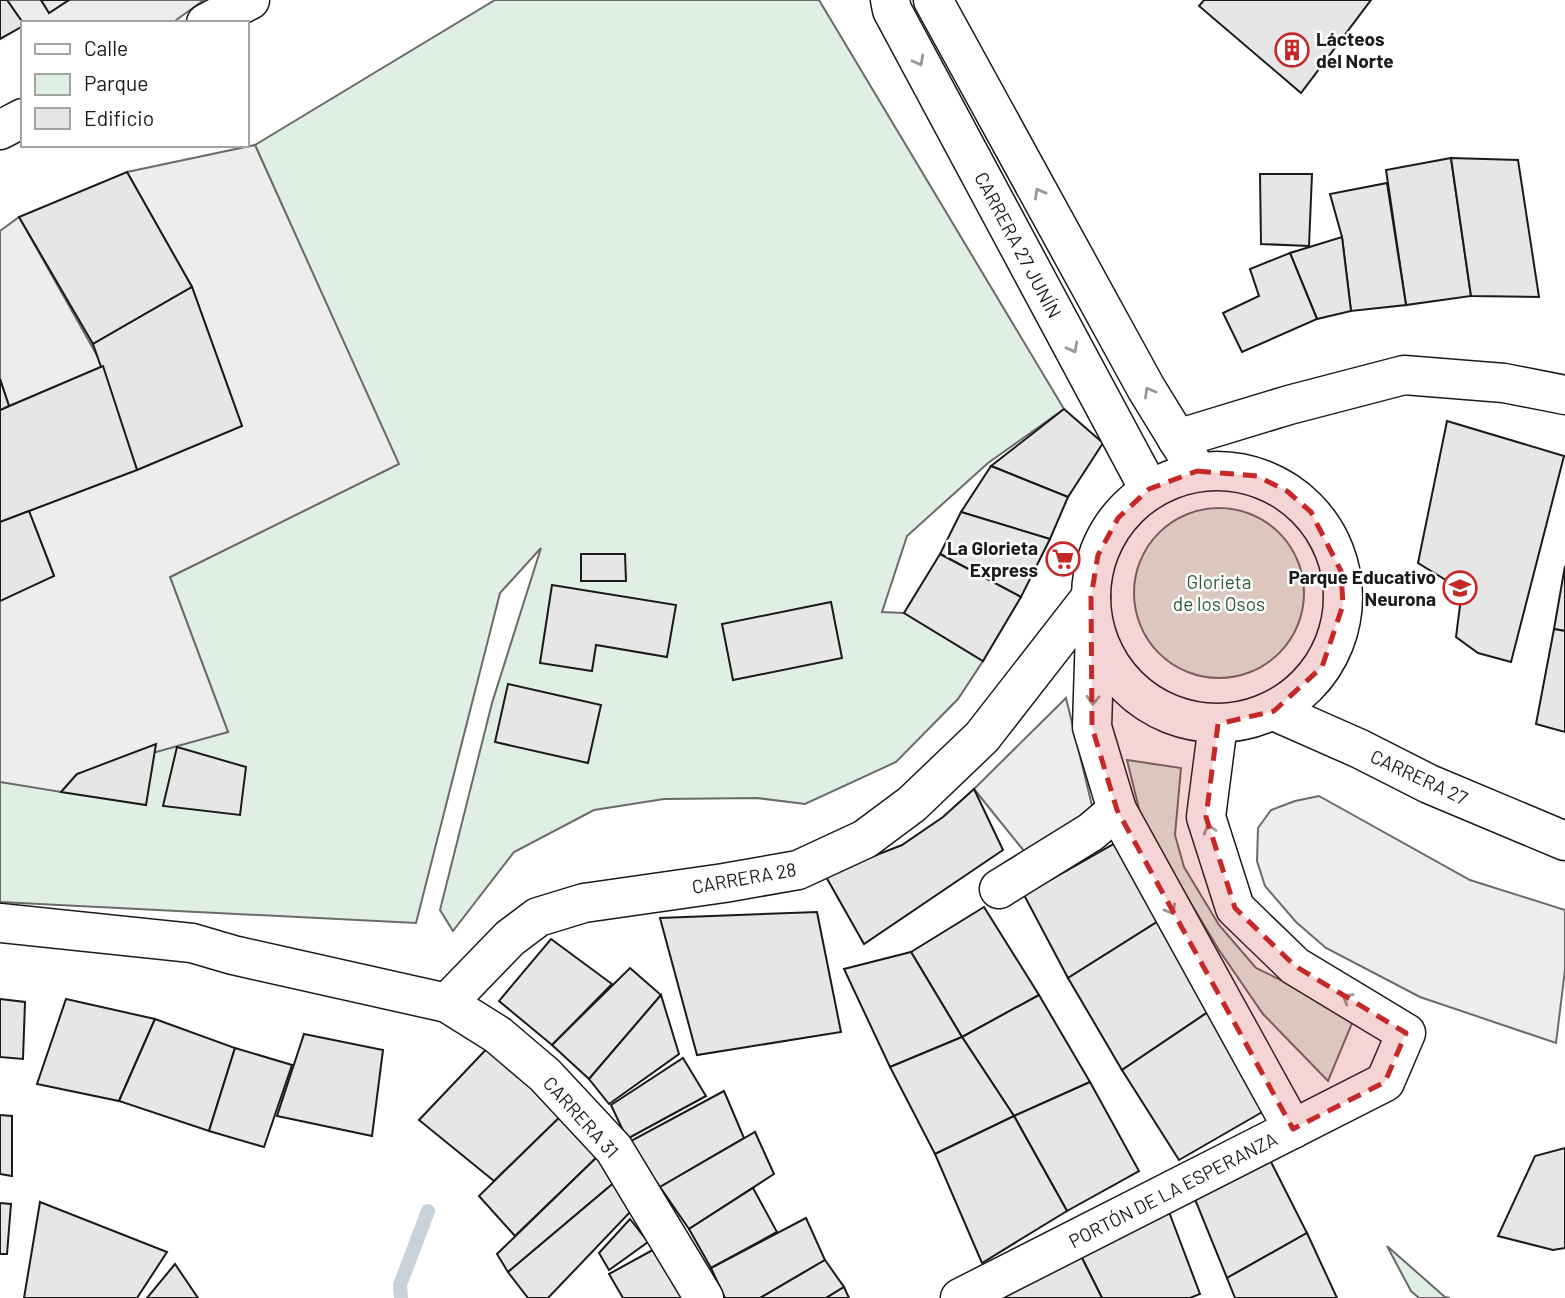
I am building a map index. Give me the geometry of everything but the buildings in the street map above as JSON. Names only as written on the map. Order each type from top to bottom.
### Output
[{"type":"street","points":[[210,21],[250,0]]},
{"type":"street","name":"CARRERA 27 JUNÍN","points":[[890,0],[892,10],[1149,489]]},
{"type":"street","points":[[933,0],[1146,388],[1197,471]]},
{"type":"street","points":[[0,130],[21,119]]},
{"type":"street","points":[[1177,439],[1289,405],[1404,375],[1504,383],[1565,395]]},
{"type":"street","points":[[1093,614],[1104,654],[1116,674],[1132,691],[1152,705],[1172,716],[1195,722],[1218,724],[1247,720],[1274,711],[1301,692],[1322,667],[1336,637],[1343,605],[1341,571],[1329,540],[1311,512],[1287,491],[1257,476],[1218,470],[1180,475],[1149,489],[1118,518],[1098,555],[1093,614],[1092,727],[1117,810],[1293,1129]]},
{"type":"street","name":"CARRERA 28","points":[[447,1003],[510,938],[538,917],[584,903],[798,870],[865,839],[912,804],[982,737],[1093,614]]},
{"type":"street","name":"CARRERA 27","points":[[1274,711],[1360,749],[1429,784],[1565,841]]},
{"type":"street","name":"PORTÓN DE LA ESPERANZA","points":[[960,1298],[1385,1082],[1406,1033],[1295,966],[1235,908],[1206,817],[1218,724]]},
{"type":"street","points":[[999,890],[1091,832],[1117,810]]},
{"type":"street","name":"CARRERA 31","points":[[0,923],[192,943],[233,955],[447,1003],[498,1035],[545,1075],[614,1149],[704,1298]]},
{"type":"highlighted area","points":[[1197,471],[1257,476],[1287,491],[1311,512],[1341,571],[1343,605],[1322,667],[1274,711],[1218,724],[1206,817],[1235,908],[1295,966],[1406,1033],[1385,1082],[1293,1129],[1117,810],[1092,727],[1091,597],[1098,555],[1118,518],[1149,489]]},
{"type":"green space","points":[[495,0],[819,0],[1064,409],[988,463],[907,536],[882,612],[904,613],[983,661],[958,699],[896,762],[805,804],[757,798],[664,799],[594,810],[514,852],[453,931],[440,910],[492,703],[541,548],[500,593],[416,923],[0,902],[0,776],[228,732],[170,577],[398,464],[255,145]]},
{"type":"green space","name":"Glorieta de los Osos","points":[[1219,508],[1252,514],[1279,533],[1298,560],[1304,593],[1298,626],[1279,653],[1252,672],[1219,678],[1186,672],[1159,653],[1140,626],[1134,593],[1140,560],[1159,533],[1186,514]]},
{"type":"green space","points":[[1127,760],[1181,768],[1175,835],[1184,867],[1219,925],[1256,968],[1355,1016],[1328,1081],[1263,1014],[1219,950],[1140,813]]},
{"type":"green space","points":[[1387,1246],[1445,1297],[1450,1298],[1419,1298],[1411,1291]]},
{"type":"shaded area","points":[[7,0],[41,0],[49,12],[69,0],[204,0],[175,21],[22,21]]},
{"type":"shaded area","points":[[255,145],[399,464],[170,577],[228,732],[77,774],[61,792],[0,782],[0,601],[54,575],[29,511],[242,426],[192,287],[127,172]]},
{"type":"shaded area","points":[[19,217],[103,366],[9,406],[0,379],[0,231]]},
{"type":"shaded area","points":[[1066,698],[1095,818],[1024,851],[974,789]]},
{"type":"shaded area","points":[[1319,796],[1470,880],[1565,910],[1565,970],[1556,1043],[1420,997],[1326,948],[1296,922],[1265,886],[1257,861],[1258,828],[1271,810]]},
{"type":"waterway","points":[[401,1298],[400,1285],[428,1211]]},
{"type":"place","name":"Lácteos del Norte","points":[[1292,50]]},
{"type":"place","name":"La Glorieta Express","points":[[1063,559]]},
{"type":"place","name":"Parque Educativo Neurona","points":[[1460,588]]}]
